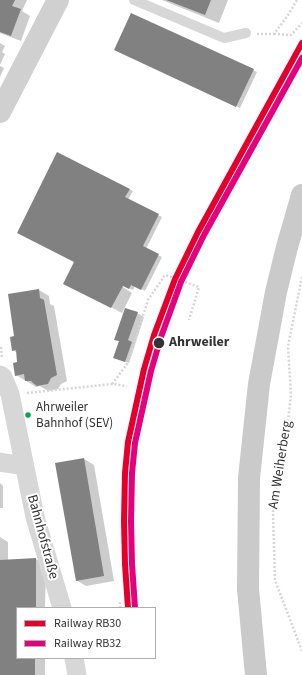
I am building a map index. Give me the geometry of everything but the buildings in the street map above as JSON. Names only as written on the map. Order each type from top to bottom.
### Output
[{"type":"main road","points":[[0,112],[58,0]]},
{"type":"main road","points":[[256,675],[248,589],[250,470],[258,384],[276,292],[302,195]]},
{"type":"street","name":"Bahnhofstraße","points":[[0,375],[3,377],[10,394],[35,517],[62,607]]},
{"type":"street","points":[[0,462],[24,466]]},
{"type":"street","points":[[74,659],[77,675]]},
{"type":"lane","points":[[134,0],[224,38],[246,33]]},
{"type":"path","points":[[274,34],[297,0]]},
{"type":"path","points":[[246,33],[291,35],[302,23]]},
{"type":"path","points":[[112,384],[128,363],[148,300],[165,275],[199,287],[189,320]]},
{"type":"path","name":"Am Weiherberg","points":[[302,277],[288,346],[291,395],[286,437],[277,480],[273,513],[275,580],[302,651]]},
{"type":"path","points":[[10,394],[112,384],[127,386]]},
{"type":"path","points":[[120,602],[120,607]]},
{"type":"rail line","name":"RB30","points":[[128,607],[124,521],[125,473],[128,442],[144,369],[154,335],[175,279],[198,232],[302,43]]},
{"type":"rail line","name":"RB32","points":[[135,607],[131,521],[132,473],[135,443],[151,371],[161,337],[181,282],[204,235],[302,58]]},
{"type":"place","name":"Ahrweiler","points":[[159,343]]},
{"type":"place","name":"Ahrweiler Bahnhof (SEV)","points":[[28,415]]}]
